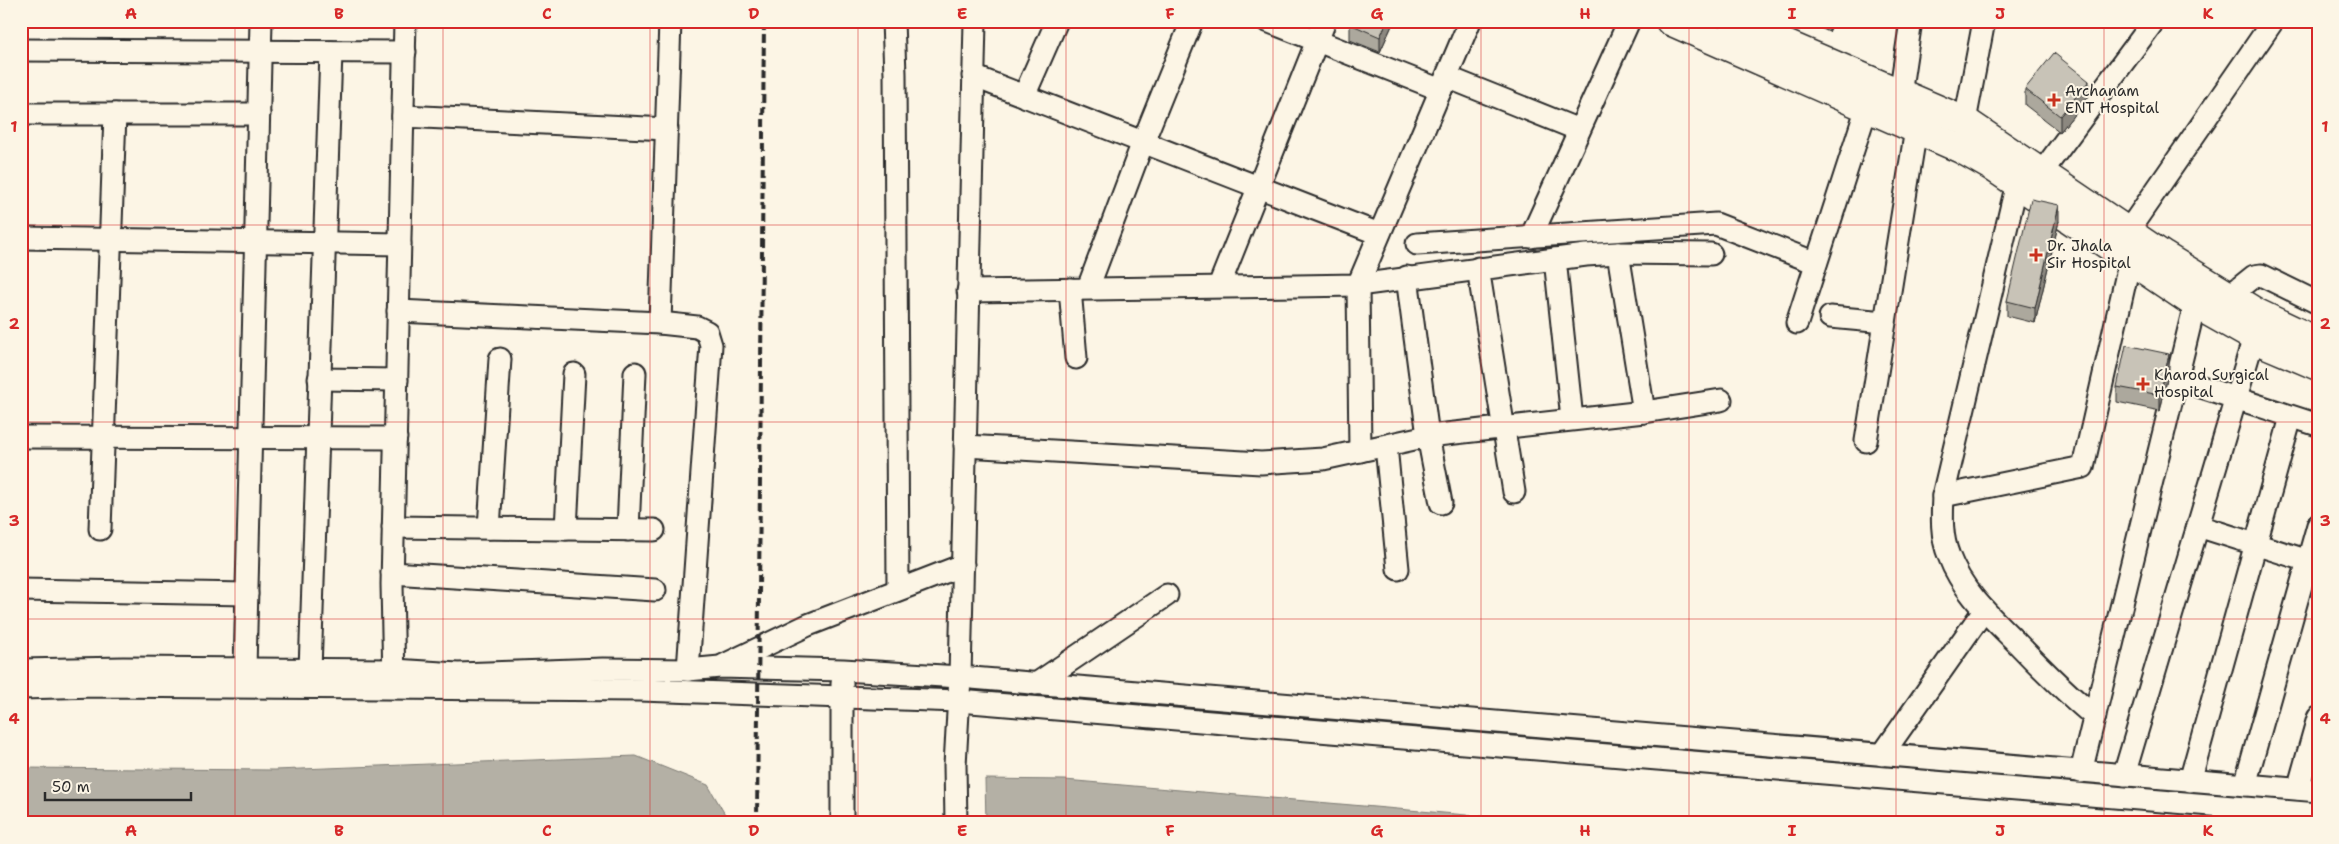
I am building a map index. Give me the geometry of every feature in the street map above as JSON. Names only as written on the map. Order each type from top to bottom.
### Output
[{"type":"highway","points":[[1670,21],[1759,37],[1900,92],[1965,121],[2128,231],[2229,296],[2257,313],[2318,342]]},
{"type":"highway","points":[[1732,21],[1867,107],[1962,149],[2017,183],[2195,304],[2254,337],[2318,366]]},
{"type":"street","points":[[245,669],[261,21]]},
{"type":"street","points":[[394,679],[392,573],[406,21]]},
{"type":"street","points":[[660,324],[670,21]]},
{"type":"street","points":[[892,21],[896,84],[898,588]]},
{"type":"street","points":[[956,823],[955,765],[960,677],[975,21]]},
{"type":"street","points":[[1024,96],[1057,21]]},
{"type":"street","points":[[1076,358],[1079,289],[1143,142],[1192,21]]},
{"type":"street","points":[[1267,21],[1317,41],[1579,130]]},
{"type":"street","points":[[1219,286],[1325,21]]},
{"type":"street","points":[[1360,451],[1358,285],[1470,21]]},
{"type":"street","points":[[1531,237],[1629,21]]},
{"type":"street","points":[[1866,441],[1885,322],[1906,124],[1900,92],[1911,21]]},
{"type":"street","points":[[1965,121],[1984,21]]},
{"type":"street","points":[[2042,172],[2154,21]]},
{"type":"street","points":[[2128,231],[2273,21]]},
{"type":"street","points":[[21,50],[405,52]]},
{"type":"street","points":[[310,670],[323,242],[332,52]]},
{"type":"street","points":[[973,76],[1379,234]]},
{"type":"street","points":[[1797,323],[1867,107]]},
{"type":"street","points":[[21,114],[259,114]]},
{"type":"street","points":[[100,530],[115,114]]},
{"type":"street","points":[[403,116],[667,129]]},
{"type":"street","points":[[2017,183],[1943,496],[1942,518],[1949,556],[1965,587],[1984,610],[2065,692],[2095,717]]},
{"type":"street","points":[[1417,244],[1716,224],[1816,263]]},
{"type":"street","points":[[21,238],[400,244]]},
{"type":"street","points":[[968,290],[1358,285],[1478,268],[1618,253],[1711,254]]},
{"type":"street","points":[[1618,253],[1644,412]]},
{"type":"street","points":[[1555,259],[1572,419]]},
{"type":"street","points":[[1943,496],[2083,467],[2130,260]]},
{"type":"street","points":[[1478,268],[1502,427],[1514,492]]},
{"type":"street","points":[[2229,296],[2254,276],[2261,275],[2318,303]]},
{"type":"street","points":[[1407,277],[1428,436],[1441,503]]},
{"type":"street","points":[[2081,772],[2195,304]]},
{"type":"street","points":[[398,311],[660,324],[696,327],[707,332],[711,346],[688,670]]},
{"type":"street","points":[[1830,317],[1885,322]]},
{"type":"street","points":[[2124,775],[2254,337]]},
{"type":"street","points":[[489,528],[500,359]]},
{"type":"street","points":[[628,530],[635,373]]},
{"type":"street","points":[[566,529],[574,374]]},
{"type":"street","points":[[319,379],[397,380]]},
{"type":"street","points":[[2177,379],[2318,426]]},
{"type":"street","points":[[965,446],[1262,463],[1323,459],[1428,436],[1644,412],[1721,400]]},
{"type":"street","points":[[2190,781],[2291,417]]},
{"type":"street","points":[[21,437],[396,438]]},
{"type":"street","points":[[1386,446],[1398,569]]},
{"type":"street","points":[[2245,785],[2312,562],[2318,525]]},
{"type":"street","points":[[2198,526],[2312,562]]},
{"type":"street","points":[[393,528],[654,530]]},
{"type":"street","points":[[672,690],[808,625],[898,588],[963,565]]},
{"type":"street","points":[[392,573],[655,590]]},
{"type":"street","points":[[21,590],[247,594]]},
{"type":"street","points":[[1036,684],[1167,594]]},
{"type":"street","points":[[1882,755],[1984,610]]},
{"type":"street","points":[[21,688],[394,679],[458,674],[603,668],[688,670],[720,667],[843,670],[960,677],[2308,790],[2318,718]]},
{"type":"street","points":[[21,670],[310,670],[394,679],[959,701],[2318,814]]},
{"type":"street","points":[[842,823],[841,697],[843,670]]},
{"type":"street","points":[[1422,739],[1423,717]]},
{"type":"shaded area","points":[[636,756],[708,785],[730,823],[21,823],[21,768],[275,770]]},
{"type":"shaded area","points":[[985,779],[1065,780],[1558,823],[986,823]]},
{"type":"building","points":[[1351,21],[1387,21],[1380,37],[1350,24]]},
{"type":"building","points":[[2054,53],[2089,81],[2060,116],[2025,89]]},
{"type":"building","points":[[2031,199],[2059,205],[2035,308],[2007,301]]},
{"type":"building","points":[[2126,345],[2169,354],[2160,395],[2117,387]]},
{"type":"railway","points":[[757,823],[764,21]]},
{"type":"place","name":"Archanam ENT Hospital","points":[[2054,100]]},
{"type":"place","name":"Dr. Jhala Sir Hospital","points":[[2036,255]]},
{"type":"place","name":"Kharod Surgical Hospital","points":[[2143,384]]}]
